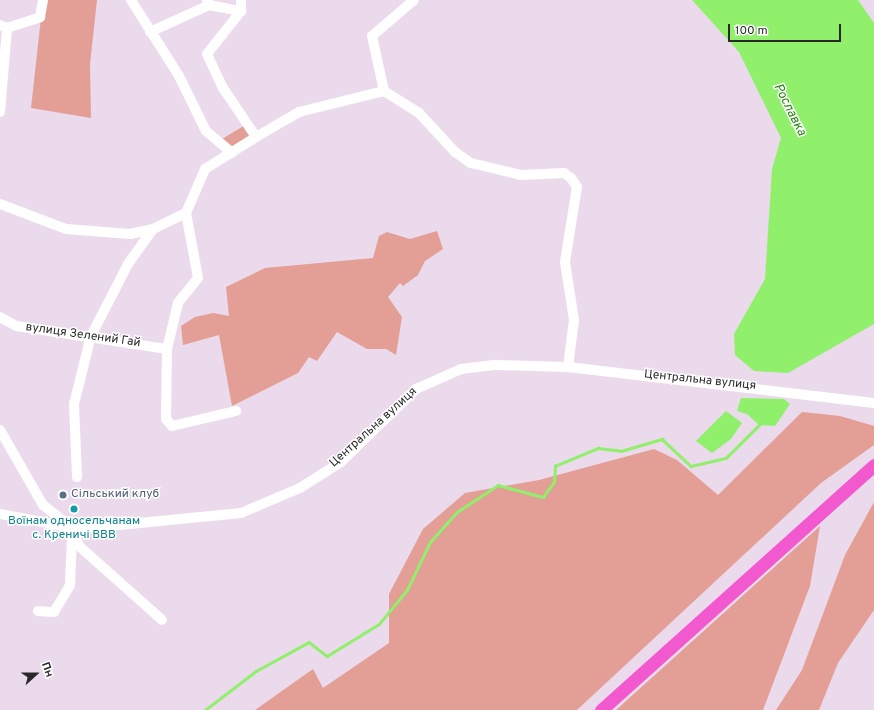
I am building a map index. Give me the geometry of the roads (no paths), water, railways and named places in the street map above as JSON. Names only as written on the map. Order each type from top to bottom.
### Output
[{"type":"main road","points":[[602,710],[874,465]]},
{"type":"street","points":[[0,112],[4,26],[40,17],[43,0]]},
{"type":"street","points":[[131,0],[179,76],[206,131],[232,153]]},
{"type":"street","points":[[241,0],[241,11],[207,54],[223,88],[256,137]]},
{"type":"street","points":[[414,0],[372,36],[384,91],[419,113],[455,152],[471,163],[521,174],[564,173],[571,178],[577,187],[565,262],[574,320],[568,366]]},
{"type":"street","points":[[150,32],[208,2],[241,11]]},
{"type":"street","points":[[236,410],[172,426],[166,419],[167,349],[178,303],[198,278],[186,213],[205,169],[299,112],[384,91]]},
{"type":"street","points":[[0,204],[66,229],[130,234],[153,229],[186,213]]},
{"type":"street","points":[[77,477],[74,404],[90,336],[128,264],[153,229]]},
{"type":"street","name":"вулиця Зелений Гай","points":[[0,317],[16,326],[90,336],[167,349]]},
{"type":"street","name":"Центральна вулиця","points":[[0,514],[71,527],[242,513],[300,488],[341,462],[416,388],[441,375],[496,364],[568,366],[874,402]]},
{"type":"street","points":[[0,430],[43,505],[71,527],[79,546],[162,620]]},
{"type":"street","points":[[38,611],[54,612],[70,586],[74,548],[71,527]]},
{"type":"water","name":"Рославка","points":[[692,0],[858,0],[874,23],[874,324],[788,373],[754,371],[735,355],[734,334],[765,279],[772,169],[781,138],[739,52]]},
{"type":"water","points":[[741,398],[784,399],[790,404],[775,426],[759,425],[747,414],[737,411]]},
{"type":"water","points":[[726,411],[742,423],[731,439],[712,453],[696,441]]},
{"type":"waterway","points":[[205,710],[256,671],[309,642],[327,656],[379,624],[407,590],[430,542],[457,512],[498,485],[543,497],[554,482],[555,466],[598,448],[621,451],[662,439],[691,466],[726,458],[759,425]]},
{"type":"place","name":"Сільський клуб","points":[[63,495]]},
{"type":"place","name":"Воїнам односельчанам с. Креничі ВВВ","points":[[74,509]]}]
